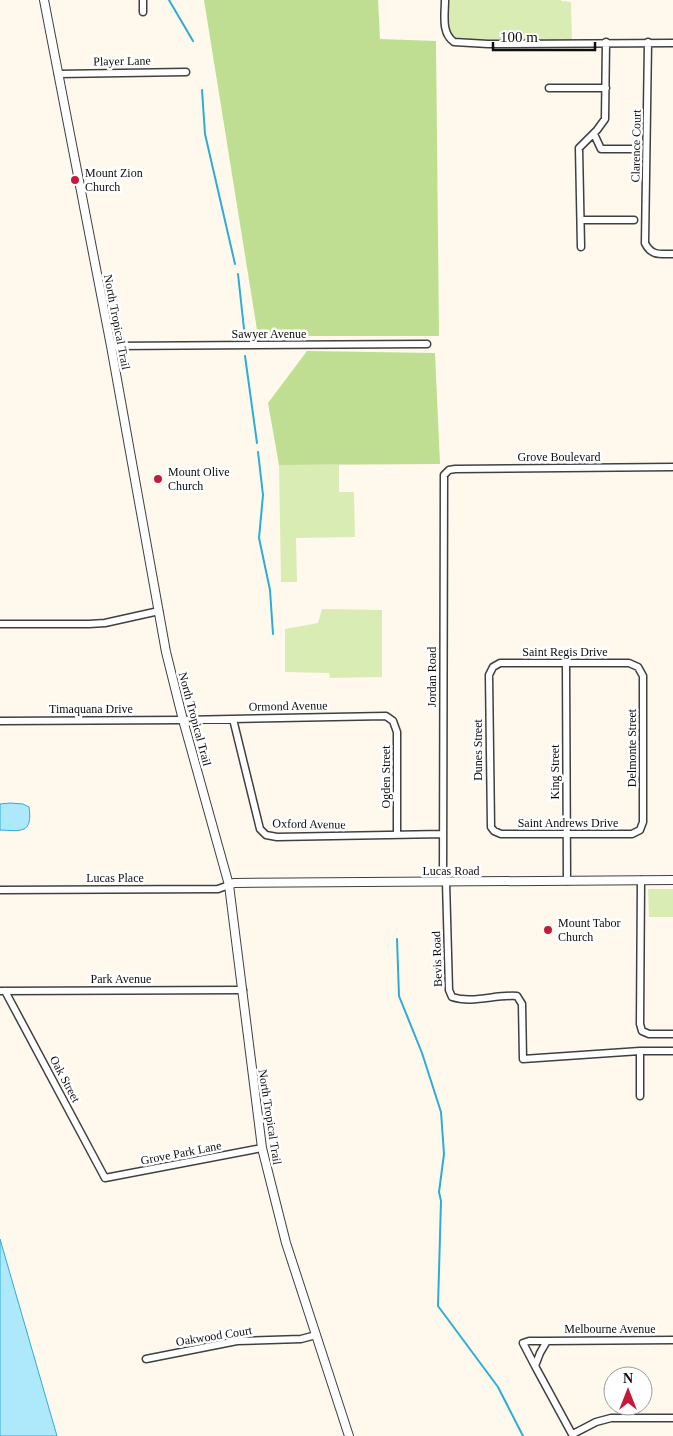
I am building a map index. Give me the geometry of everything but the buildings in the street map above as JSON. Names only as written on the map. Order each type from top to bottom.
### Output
[{"type":"street","name":"North Tropical Trail","points":[[44,0],[111,346],[166,652],[229,885],[262,1148],[286,1242],[349,1436]]},
{"type":"street","points":[[143,0],[143,12]]},
{"type":"street","points":[[445,0],[445,30],[450,39],[461,44],[673,43]]},
{"type":"street","points":[[581,247],[579,148],[594,134],[604,119],[606,42]]},
{"type":"street","name":"Clarence Court","points":[[648,42],[645,243],[648,250],[655,254],[673,254]]},
{"type":"street","name":"Player Lane","points":[[58,74],[186,72]]},
{"type":"street","points":[[549,88],[606,88]]},
{"type":"street","points":[[594,134],[601,149],[634,149]]},
{"type":"street","points":[[581,220],[634,220]]},
{"type":"street","name":"Sawyer Avenue","points":[[111,346],[428,344]]},
{"type":"street","name":"Grove Boulevard","points":[[446,472],[456,469],[673,467]]},
{"type":"street","name":"Jordan Road","points":[[444,882],[443,483],[446,472]]},
{"type":"street","points":[[0,624],[89,624],[159,610]]},
{"type":"street","name":"Saint Regis Drive","points":[[492,668],[500,663],[629,663],[638,667]]},
{"type":"street","name":"King Street","points":[[566,663],[567,881]]},
{"type":"street","name":"Delmonte Street","points":[[638,667],[643,676],[643,822],[640,830]]},
{"type":"street","name":"Dunes Street","points":[[492,668],[489,675],[490,821],[494,831]]},
{"type":"street","name":"Ormond Avenue","points":[[183,720],[386,716],[393,721]]},
{"type":"street","name":"Oxford Avenue","points":[[232,719],[260,829],[266,835],[277,837],[443,834]]},
{"type":"street","name":"Timaquana Drive","points":[[0,721],[183,720]]},
{"type":"street","name":"Ogden Street","points":[[393,721],[397,732],[396,835]]},
{"type":"street","name":"Saint Andrews Drive","points":[[494,831],[501,834],[632,834],[640,830]]},
{"type":"street","points":[[641,880],[640,1024],[642,1031],[648,1034],[673,1034]]},
{"type":"street","name":"Lucas Road","points":[[229,885],[234,883],[673,880]]},
{"type":"street","name":"Bevis Road","points":[[444,882],[449,990],[452,997],[461,1000],[506,995],[517,996],[522,1004],[523,1058],[640,1051],[673,1051]]},
{"type":"street","name":"Lucas Place","points":[[0,890],[218,889],[229,885]]},
{"type":"street","name":"Park Avenue","points":[[2,991],[243,990]]},
{"type":"street","name":"Oak Street","points":[[2,991],[105,1178]]},
{"type":"street","points":[[640,1051],[640,1096]]},
{"type":"street","name":"Grove Park Lane","points":[[105,1178],[262,1148]]},
{"type":"street","name":"Oakwood Court","points":[[146,1359],[237,1341],[301,1339],[316,1335]]},
{"type":"street","name":"Melbourne Avenue","points":[[535,1366],[523,1343],[529,1341],[673,1340]]},
{"type":"street","name":"Melbourne Avenue","points":[[535,1366],[547,1341]]},
{"type":"street","points":[[535,1366],[573,1435],[596,1422],[610,1418],[673,1418]]},
{"type":"green space","points":[[204,0],[378,0],[380,39],[436,41],[439,336],[258,336]]},
{"type":"green space","points":[[449,0],[561,0],[571,2],[572,42],[488,44],[454,38],[449,28]]},
{"type":"green space","points":[[307,351],[435,353],[440,464],[279,465],[268,403]]},
{"type":"green space","points":[[279,465],[339,465],[339,492],[354,492],[355,537],[296,538],[297,582],[281,582]]},
{"type":"green space","points":[[322,609],[382,610],[382,677],[330,678],[329,673],[285,672],[285,629],[318,623]]},
{"type":"green space","points":[[648,889],[673,889],[673,917],[649,917]]},
{"type":"water","points":[[0,804],[23,804],[29,807],[29,822],[24,829],[14,831],[0,830]]},
{"type":"water","points":[[0,1239],[57,1436],[0,1436]]},
{"type":"waterway","points":[[169,0],[193,41]]},
{"type":"waterway","points":[[202,90],[205,134],[235,264]]},
{"type":"waterway","points":[[238,274],[245,338]]},
{"type":"waterway","points":[[245,356],[257,443]]},
{"type":"waterway","points":[[258,452],[263,495],[259,538],[270,590],[273,634]]},
{"type":"waterway","points":[[397,939],[399,996],[422,1053],[441,1112],[444,1154],[439,1192],[441,1201],[438,1306],[498,1387],[523,1436]]},
{"type":"place","name":"Mount Zion Church","points":[[75,180]]},
{"type":"place","name":"Mount Olive Church","points":[[158,479]]},
{"type":"place","name":"Mount Tabor Church","points":[[548,930]]}]
